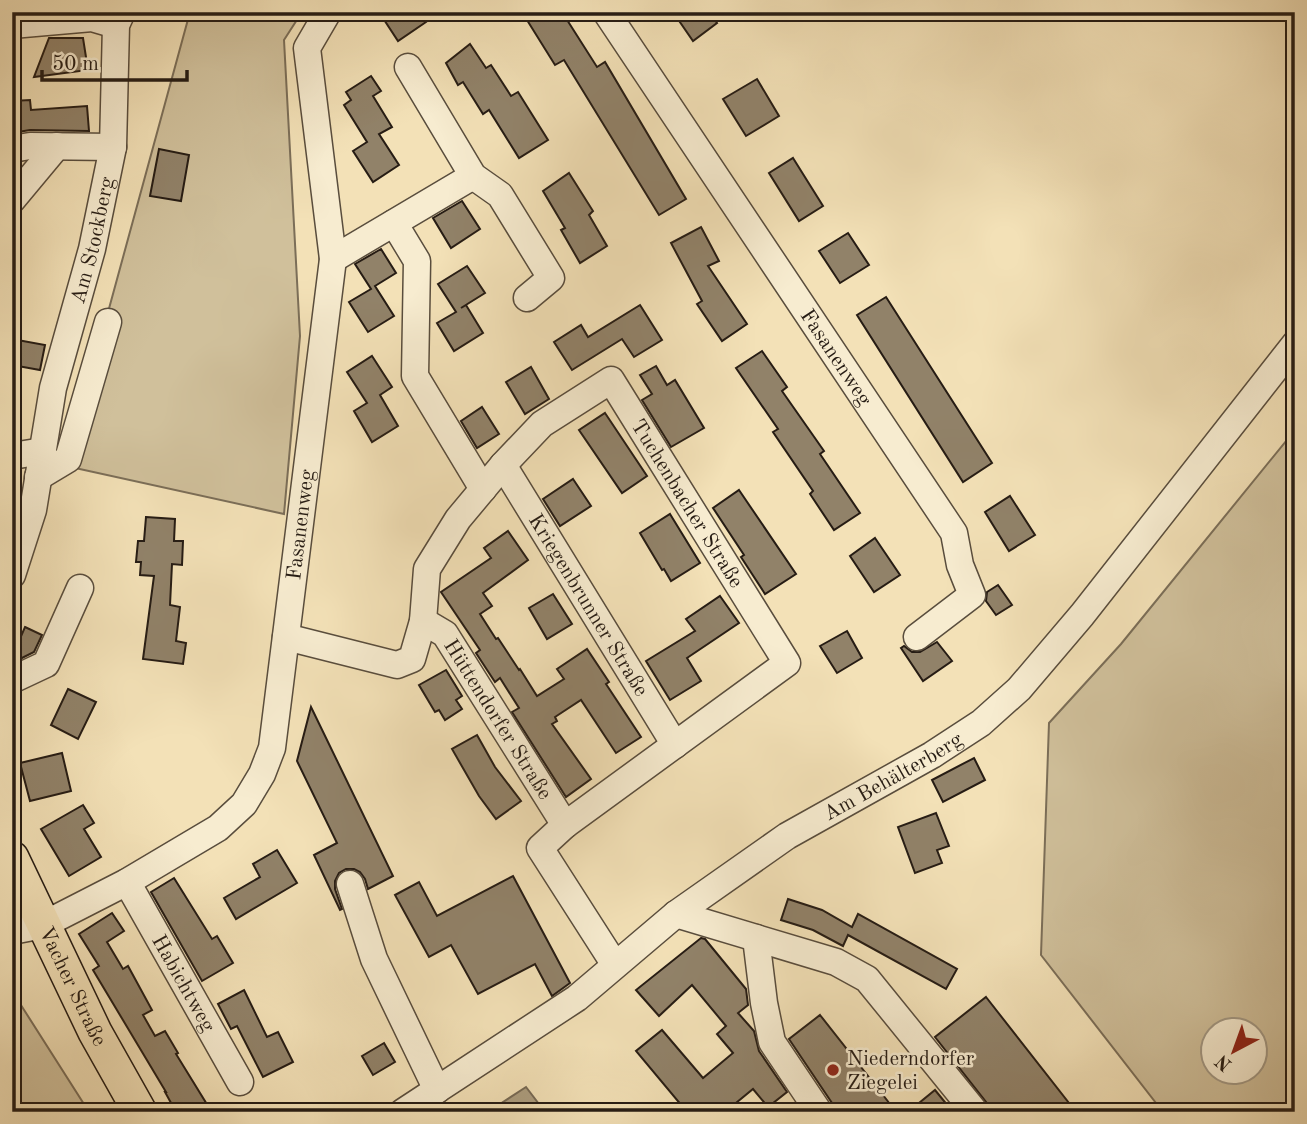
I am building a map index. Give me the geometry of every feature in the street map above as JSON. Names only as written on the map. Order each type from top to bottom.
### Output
[{"type":"main road","name":"Vacher Straße","points":[[12,858],[28,928],[95,1031],[140,1112]]},
{"type":"street","name":"Fasanenweg","points":[[606,12],[954,533],[960,565],[972,594],[917,637]]},
{"type":"street","name":"Fasanenweg","points":[[28,928],[127,882],[218,828],[244,804],[262,774],[272,748],[333,259],[307,48],[316,17]]},
{"type":"street","name":"Am Stockberg","points":[[12,25],[92,18],[119,19],[113,147],[92,249],[53,388],[33,510],[12,575]]},
{"type":"street","points":[[408,67],[473,176],[500,195],[551,278],[527,298]]},
{"type":"street","points":[[12,149],[30,146],[113,147]]},
{"type":"street","points":[[12,200],[57,146]]},
{"type":"street","points":[[333,259],[473,176]]},
{"type":"street","points":[[394,223],[417,261],[415,376],[483,489]]},
{"type":"street","points":[[38,477],[68,459],[108,322]]},
{"type":"street","name":"Am Behälterberg","points":[[402,1112],[577,998],[676,914],[787,836],[932,755],[981,723],[1019,689],[1082,615],[1295,344]]},
{"type":"street","name":"Tuchenbacher Straße","points":[[286,638],[397,665],[412,659],[423,621],[427,569],[458,519],[542,424],[611,380],[787,663],[565,825],[540,848],[615,965]]},
{"type":"street","points":[[12,456],[43,451]]},
{"type":"street","name":"Kriegenbrunner Straße","points":[[503,465],[674,745]]},
{"type":"street","points":[[12,680],[46,664],[80,587]]},
{"type":"street","name":"Hüttendorfer Straße","points":[[423,621],[444,634],[565,825]]},
{"type":"street","name":"Habichtweg","points":[[127,882],[240,1082]]},
{"type":"street","points":[[350,884],[374,959],[437,1090]]},
{"type":"street","points":[[676,914],[836,962],[867,979],[975,1112]]},
{"type":"street","points":[[756,938],[772,1042],[819,1112]]},
{"type":"shaded area","points":[[190,12],[302,12],[284,40],[300,336],[284,514],[66,466]]},
{"type":"shaded area","points":[[1295,430],[1295,1112],[1163,1112],[1041,955],[1049,723],[1121,644]]},
{"type":"shaded area","points":[[12,991],[89,1112],[12,1112]]},
{"type":"shaded area","points":[[526,1087],[545,1112],[506,1112],[500,1104]]},
{"type":"building","points":[[379,12],[420,12],[426,22],[398,41]]},
{"type":"building","points":[[522,12],[562,12],[597,67],[605,62],[686,199],[659,215],[564,60],[555,65]]},
{"type":"building","points":[[673,12],[709,12],[717,23],[693,41]]},
{"type":"building","points":[[49,38],[83,38],[88,70],[34,77]]},
{"type":"building","points":[[470,44],[486,68],[491,65],[511,96],[518,92],[548,140],[519,158],[489,110],[483,114],[463,82],[458,85],[446,63]]},
{"type":"building","points":[[371,76],[381,91],[373,96],[392,127],[379,134],[399,165],[373,182],[353,151],[367,142],[344,105],[351,100],[346,92]]},
{"type":"building","points":[[757,79],[779,116],[746,136],[723,99]]},
{"type":"building","points":[[30,100],[31,110],[87,106],[89,131],[30,130],[12,133],[12,101]]},
{"type":"building","points":[[159,149],[189,155],[181,201],[150,196]]},
{"type":"building","points":[[793,158],[823,206],[799,221],[769,173]]},
{"type":"building","points":[[569,173],[593,211],[589,215],[607,246],[580,263],[561,230],[565,228],[543,191]]},
{"type":"building","points":[[462,201],[480,229],[451,248],[433,218]]},
{"type":"building","points":[[701,227],[719,261],[708,266],[747,324],[722,341],[697,304],[702,301],[671,243]]},
{"type":"building","points":[[848,233],[869,265],[840,283],[819,251]]},
{"type":"building","points":[[381,249],[396,273],[375,286],[394,316],[368,332],[349,302],[371,289],[355,264]]},
{"type":"building","points":[[467,266],[485,293],[461,308],[466,305],[483,333],[454,351],[437,323],[456,312],[438,284]]},
{"type":"building","points":[[886,297],[992,463],[963,482],[857,315]]},
{"type":"building","points":[[640,305],[662,340],[634,357],[622,339],[572,370],[554,342],[581,325],[588,337]]},
{"type":"building","points":[[12,339],[45,345],[40,370],[12,365]]},
{"type":"building","points":[[762,351],[787,387],[782,391],[824,451],[820,454],[860,513],[834,530],[810,494],[813,491],[773,432],[778,429],[736,368]]},
{"type":"building","points":[[372,356],[392,387],[380,395],[398,426],[372,442],[354,411],[367,403],[347,372]]},
{"type":"building","points":[[656,366],[667,385],[675,380],[704,428],[671,447],[642,400],[652,394],[640,375]]},
{"type":"building","points":[[531,367],[549,399],[525,414],[506,382]]},
{"type":"building","points":[[482,407],[499,434],[477,448],[461,421]]},
{"type":"building","points":[[605,413],[647,476],[622,493],[579,430]]},
{"type":"building","points":[[573,479],[591,506],[560,526],[543,499]]},
{"type":"building","points":[[739,490],[796,574],[765,594],[741,557],[744,555],[713,508]]},
{"type":"building","points":[[1010,496],[1035,535],[1009,551],[985,512]]},
{"type":"building","points":[[670,514],[700,563],[671,581],[640,533]]},
{"type":"building","points":[[146,517],[175,519],[174,541],[183,541],[182,565],[172,564],[170,605],[180,607],[176,641],[186,643],[183,664],[143,659],[154,576],[140,575],[141,562],[136,562],[138,541],[144,541]]},
{"type":"building","points":[[508,531],[528,560],[483,593],[492,606],[480,614],[496,639],[498,638],[537,696],[564,679],[557,669],[587,649],[609,682],[606,684],[641,737],[616,753],[581,700],[555,717],[557,721],[552,724],[591,779],[566,797],[512,712],[519,708],[500,678],[495,682],[476,653],[480,650],[441,592],[491,558],[484,548]]},
{"type":"building","points":[[875,538],[900,575],[874,592],[850,556]]},
{"type":"building","points":[[998,585],[1012,605],[996,615],[986,601],[987,592]]},
{"type":"building","points":[[553,594],[572,624],[547,639],[529,608]]},
{"type":"building","points":[[720,596],[739,623],[687,658],[701,681],[670,700],[646,661],[695,631],[686,619]]},
{"type":"building","points":[[25,627],[42,635],[34,652],[16,661],[12,657]]},
{"type":"building","points":[[847,631],[862,658],[837,673],[820,646]]},
{"type":"building","points":[[937,642],[952,661],[923,681],[901,648],[904,646],[912,652],[920,652]]},
{"type":"building","points":[[446,670],[462,696],[456,700],[462,709],[445,720],[439,710],[435,712],[419,685]]},
{"type":"building","points":[[68,689],[96,702],[78,739],[51,725]]},
{"type":"building","points":[[311,707],[393,876],[368,889],[360,872],[346,869],[339,873],[335,889],[342,909],[340,910],[314,855],[337,843],[297,761]]},
{"type":"building","points":[[477,735],[495,767],[521,801],[496,819],[479,796],[452,749]]},
{"type":"building","points":[[62,753],[71,791],[30,801],[20,763]]},
{"type":"building","points":[[974,758],[985,780],[943,802],[932,780]]},
{"type":"building","points":[[83,805],[94,823],[84,829],[101,857],[69,876],[41,829]]},
{"type":"building","points":[[936,813],[949,846],[937,850],[942,863],[915,873],[898,827]]},
{"type":"building","points":[[277,850],[297,883],[236,919],[224,898],[260,877],[253,864]]},
{"type":"building","points":[[513,876],[570,983],[552,996],[535,964],[478,994],[451,945],[429,957],[395,895],[419,882],[437,916]]},
{"type":"building","points":[[174,878],[212,939],[217,936],[233,963],[202,981],[151,892]]},
{"type":"building","points":[[788,899],[822,910],[852,927],[858,914],[957,969],[946,989],[848,935],[843,946],[813,930],[781,920]]},
{"type":"building","points":[[112,913],[124,931],[107,942],[123,969],[128,966],[152,1010],[143,1015],[155,1036],[165,1031],[208,1106],[199,1112],[176,1112],[93,970],[99,966],[79,934]]},
{"type":"building","points":[[701,938],[705,939],[746,989],[748,1005],[738,1013],[754,1031],[759,1051],[787,1092],[768,1107],[753,1089],[725,1112],[687,1112],[636,1051],[662,1030],[703,1078],[733,1053],[717,1034],[726,1026],[692,985],[659,1016],[636,990]]},
{"type":"building","points":[[244,990],[267,1037],[278,1032],[293,1062],[263,1077],[237,1026],[231,1029],[218,1004]]},
{"type":"building","points":[[986,997],[1076,1112],[994,1112],[935,1037]]},
{"type":"building","name":"Niederndorfer Ziegelei","points":[[820,1015],[896,1112],[836,1112],[789,1039]]},
{"type":"building","points":[[384,1043],[395,1062],[373,1075],[362,1056]]},
{"type":"building","name":"Niederndorfer Ziegelei","points":[[935,1090],[953,1112],[908,1112]]},
{"type":"place","name":"Niederndorfer Ziegelei","points":[[833,1070]]}]
